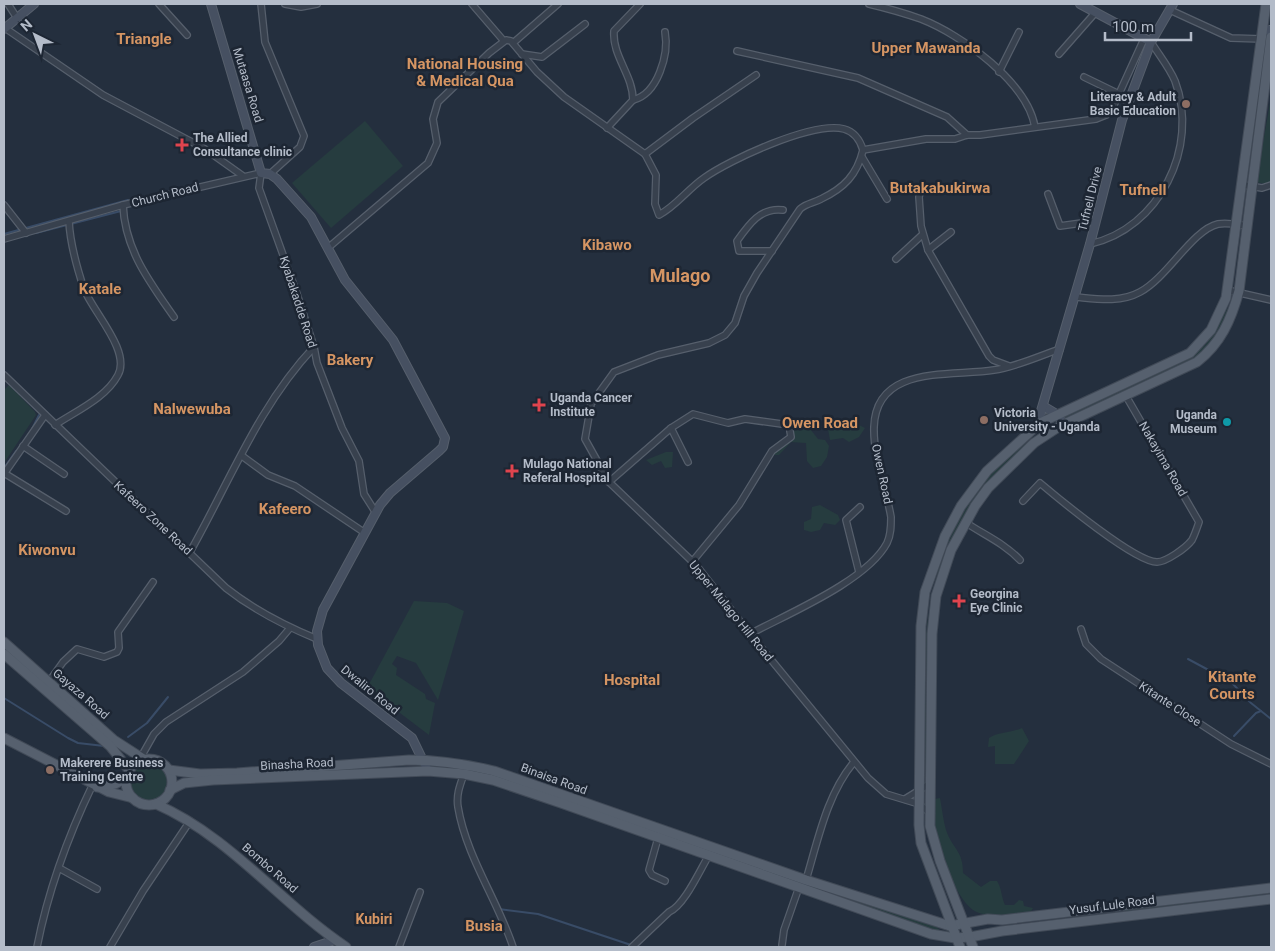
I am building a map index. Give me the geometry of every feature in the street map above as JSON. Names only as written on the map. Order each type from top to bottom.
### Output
[{"type":"main road","points":[[973,947],[932,840],[932,634],[938,588],[951,550],[966,522],[984,494],[1003,471],[1045,435],[1063,424],[1180,370],[1207,354],[1224,332],[1233,312],[1239,291],[1253,187],[1266,36],[1266,4]]},
{"type":"main road","points":[[960,947],[950,926],[921,843],[919,790],[921,635],[925,592],[934,565],[945,536],[961,506],[987,471],[1040,423],[1190,353],[1211,330],[1220,315],[1227,290],[1266,36]]},
{"type":"main road","points":[[921,635],[932,634]]},
{"type":"main road","name":"Gayaza Road","points":[[4,642],[114,740],[143,758]]},
{"type":"main road","name":"Gayaza Road","points":[[4,654],[110,746],[128,774]]},
{"type":"main road","points":[[4,738],[95,785],[115,794],[133,798],[141,803],[156,804],[169,793]]},
{"type":"main road","points":[[95,785],[115,784],[128,774],[143,758],[161,762],[169,770],[172,780],[169,793],[174,812]]},
{"type":"main road","name":"Binaisa Road","points":[[169,770],[200,774],[422,760],[464,763],[494,772],[802,883],[931,934],[956,938]]},
{"type":"main road","name":"Binaisa Road","points":[[428,771],[464,774],[493,780],[561,802],[709,855],[950,926]]},
{"type":"main road","name":"Binasha Road","points":[[169,793],[180,784],[197,781],[428,771]]},
{"type":"main road","points":[[128,774],[129,792],[133,798]]},
{"type":"main road","name":"Bombo Road","points":[[156,804],[190,821],[234,852],[335,940],[346,947]]},
{"type":"main road","points":[[1268,889],[1269,899]]},
{"type":"main road","name":"Yusuf Lule Road","points":[[950,926],[1268,889]]},
{"type":"main road","name":"Yusuf Lule Road","points":[[956,938],[992,932],[1269,899]]},
{"type":"main road","points":[[1115,906],[1115,917]]},
{"type":"main road","points":[[1080,910],[1081,921]]},
{"type":"street","points":[[8,4],[18,18]]},
{"type":"street","points":[[34,4],[5,29],[103,95],[213,154],[243,176]]},
{"type":"street","points":[[159,4],[187,35]]},
{"type":"street","name":"Mutaasa Road","points":[[212,4],[261,173]]},
{"type":"street","points":[[261,4],[265,42],[304,136],[300,146],[270,174],[261,173]]},
{"type":"street","points":[[285,4],[301,7],[317,4]]},
{"type":"street","points":[[472,4],[503,40],[513,43],[542,77],[564,97],[645,154],[656,175],[655,204],[659,215],[705,177],[786,139],[833,127],[842,128],[855,134],[862,153],[887,199]]},
{"type":"street","points":[[513,43],[558,4]]},
{"type":"street","points":[[633,100],[633,89],[614,44],[614,37],[618,26],[640,4]]},
{"type":"street","points":[[869,4],[906,14],[940,29],[967,46],[1013,84],[1030,106],[1035,127]]},
{"type":"street","points":[[1080,4],[1147,40],[1170,72],[1179,98],[1182,129],[1174,167],[1156,202],[1142,217],[1117,235],[1090,244]]},
{"type":"street","points":[[1172,7],[1231,38],[1266,36]]},
{"type":"street","name":"Tufnell Drive","points":[[1040,423],[1043,406],[1076,298],[1122,120],[1147,40],[1172,7]]},
{"type":"street","points":[[1059,54],[1095,12]]},
{"type":"street","points":[[522,54],[542,57],[585,24]]},
{"type":"street","points":[[607,128],[633,100],[640,98],[657,78],[667,43],[665,32]]},
{"type":"street","points":[[999,72],[1019,32]]},
{"type":"street","points":[[329,247],[428,163],[438,143],[433,119],[438,102],[447,91],[503,40]]},
{"type":"street","points":[[862,153],[906,141],[955,139],[967,135],[980,135],[1096,120],[1110,111],[1147,40]]},
{"type":"street","points":[[737,51],[858,78],[947,117],[967,135]]},
{"type":"street","points":[[645,154],[700,113],[756,75]]},
{"type":"street","points":[[1084,77],[1119,94]]},
{"type":"street","name":"Upper Mulago Hill Road","points":[[862,153],[845,185],[800,209],[757,273],[744,296],[735,322],[726,335],[709,343],[658,355],[614,372],[604,383],[591,404],[584,439],[609,482],[692,562],[854,762],[884,793],[905,798],[919,804],[931,814]]},
{"type":"street","name":"Church Road","points":[[4,239],[123,205],[261,173]]},
{"type":"street","name":"Kyabakadde Road","points":[[261,173],[258,183],[260,195],[314,347],[317,363],[342,428],[359,460],[364,494],[376,513]]},
{"type":"street","name":"Dwaliro Road","points":[[270,174],[311,217],[346,280],[393,340],[445,438],[443,447],[390,493],[376,513],[323,610],[318,622],[317,639],[321,658],[332,674],[355,696],[412,738],[428,771]]},
{"type":"street","points":[[1243,185],[1253,187],[1271,185]]},
{"type":"street","points":[[921,189],[919,197],[922,235],[928,250],[985,350],[993,360],[1009,366]]},
{"type":"street","points":[[1048,194],[1060,226],[1096,221]]},
{"type":"street","points":[[4,204],[26,233]]},
{"type":"street","points":[[123,205],[127,234],[137,263],[174,316]]},
{"type":"street","points":[[772,251],[739,251],[737,241],[762,213],[774,209],[783,210]]},
{"type":"street","points":[[55,425],[100,395],[119,375],[121,362],[115,343],[85,291],[70,237],[69,221]]},
{"type":"street","points":[[1076,298],[1115,300],[1140,292],[1160,278],[1203,231],[1219,223],[1248,226]]},
{"type":"street","points":[[928,250],[951,232]]},
{"type":"street","points":[[896,259],[922,235]]},
{"type":"street","points":[[1227,290],[1239,291],[1271,300]]},
{"type":"street","points":[[190,552],[285,381],[314,347]]},
{"type":"street","name":"Owen Road","points":[[750,634],[836,588],[860,572],[879,555],[887,543],[891,527],[875,445],[875,417],[882,398],[892,388],[914,378],[983,372],[1009,366],[1060,349]]},
{"type":"street","name":"Kafeero Zone Road","points":[[4,375],[226,588],[252,608],[290,628],[317,639]]},
{"type":"street","name":"Nakayima Road","points":[[1023,502],[1040,483],[1100,530],[1129,549],[1154,562],[1164,560],[1188,544],[1199,522],[1126,396]]},
{"type":"street","points":[[1043,406],[1058,415],[1063,424]]},
{"type":"street","points":[[609,482],[671,428],[693,414],[728,423],[746,419],[786,423],[791,428],[789,441],[772,451],[739,505],[692,562]]},
{"type":"street","points":[[45,415],[4,473],[66,511]]},
{"type":"street","points":[[1040,423],[1045,435]]},
{"type":"street","points":[[671,428],[688,462]]},
{"type":"street","points":[[23,446],[64,474]]},
{"type":"street","points":[[242,456],[268,475],[295,486],[365,532]]},
{"type":"street","points":[[860,507],[846,520],[860,572]]},
{"type":"street","points":[[966,522],[983,535],[1005,545],[1020,560]]},
{"type":"street","points":[[48,683],[63,662],[77,649],[104,657],[117,652],[119,648],[118,632],[153,582]]},
{"type":"street","points":[[143,758],[154,734],[166,722],[243,672],[279,641],[290,628]]},
{"type":"street","name":"Kitante Close","points":[[1081,629],[1086,644],[1101,659],[1231,744],[1271,764]]},
{"type":"street","points":[[782,945],[784,930],[834,796],[846,772],[854,762]]},
{"type":"street","points":[[464,774],[457,791],[458,807],[470,846],[500,911],[513,947]]},
{"type":"street","points":[[905,798],[931,783]]},
{"type":"street","points":[[37,947],[45,906],[78,815],[95,785]]},
{"type":"street","points":[[110,947],[143,891],[190,821]]},
{"type":"street","points":[[658,838],[649,870],[652,875],[665,880]]},
{"type":"street","points":[[634,946],[669,912],[674,910],[691,888],[709,855]]},
{"type":"street","points":[[59,868],[97,889]]},
{"type":"street","points":[[399,947],[420,892]]},
{"type":"street","points":[[314,947],[335,940]]},
{"type":"green space","points":[[1270,103],[1271,182],[1266,184],[1256,182]]},
{"type":"green space","points":[[365,121],[403,166],[331,228],[292,183]]},
{"type":"green space","points":[[1230,304],[1233,305],[1212,343],[1194,359],[1064,421],[1062,415],[1185,360],[1205,345]]},
{"type":"green space","points":[[9,385],[36,415],[4,463],[4,390]]},
{"type":"green space","points":[[855,423],[865,428],[859,437],[849,442],[843,438],[830,440],[828,429],[835,424],[845,428]]},
{"type":"green space","points":[[796,424],[807,425],[818,439],[825,440],[829,446],[827,457],[821,466],[813,468],[807,461],[806,443],[791,442],[779,455],[773,455],[771,450],[780,440],[788,436],[789,427]]},
{"type":"green space","points":[[1027,439],[1025,447],[990,481],[936,587],[928,774],[922,781],[923,684],[926,639],[932,595],[944,554],[962,514],[990,476]]},
{"type":"green space","points":[[666,452],[673,452],[672,467],[665,468],[661,461],[652,465],[646,460]]},
{"type":"green space","points":[[820,505],[838,515],[840,520],[835,525],[824,523],[820,530],[811,532],[804,530],[804,522],[811,519],[812,507]]},
{"type":"green space","points":[[414,601],[447,603],[464,611],[438,700],[416,663],[397,656],[392,664],[397,668],[396,675],[425,694],[426,699],[435,703],[429,735],[367,688]]},
{"type":"green space","points":[[1022,728],[1029,741],[1014,764],[995,764],[995,746],[988,747],[989,738]]},
{"type":"green space","points":[[446,761],[486,772],[931,923],[939,929],[939,932],[471,771],[445,769]]},
{"type":"green space","points":[[149,764],[156,765],[162,769],[166,775],[166,789],[162,795],[156,799],[149,800],[142,799],[136,795],[132,789],[131,782],[132,775],[136,769],[142,765]]},
{"type":"green space","points":[[940,798],[946,830],[961,859],[963,873],[981,887],[990,881],[997,881],[1005,905],[1014,905],[1019,900],[1023,901],[1024,906],[1033,908],[1030,913],[984,914],[973,910],[966,903],[959,894],[947,870],[935,832],[933,817],[935,799]]},
{"type":"green space","points":[[1262,893],[1260,897],[1125,912],[1122,909]]},
{"type":"waterway","points":[[4,234],[128,200]]},
{"type":"waterway","points":[[36,233],[121,211]]},
{"type":"waterway","points":[[32,429],[39,415]]},
{"type":"waterway","points":[[4,468],[16,451]]},
{"type":"waterway","points":[[1188,659],[1231,682],[1251,703],[1271,719]]},
{"type":"waterway","points":[[128,737],[147,723],[168,697]]},
{"type":"waterway","points":[[4,698],[78,743],[104,746]]},
{"type":"waterway","points":[[1234,736],[1256,713],[1261,711]]},
{"type":"waterway","points":[[499,909],[538,914],[631,945]]},
{"type":"place","name":"Literacy & Adult Basic Education","points":[[1186,104]]},
{"type":"place","name":"The Allied Consultance clinic","points":[[182,145]]},
{"type":"place","name":"Uganda Cancer Institute","points":[[539,405]]},
{"type":"place","name":"Victoria University - Uganda","points":[[984,420]]},
{"type":"place","name":"Uganda Museum","points":[[1227,422]]},
{"type":"place","name":"Mulago National Referal Hospital","points":[[512,471]]},
{"type":"place","name":"Georgina Eye Clinic","points":[[959,601]]},
{"type":"place","name":"Makerere Business Training Centre","points":[[50,770]]},
{"type":"district","name":"Triangle","points":[[144,39]]},
{"type":"district","name":"Upper Mawanda","points":[[926,48]]},
{"type":"district","name":"National Housing & Medical Qua","points":[[465,72]]},
{"type":"district","name":"Butakabukirwa","points":[[940,188]]},
{"type":"district","name":"Tufnell","points":[[1143,190]]},
{"type":"district","name":"Kibawo","points":[[607,245]]},
{"type":"district","name":"Mulago","points":[[680,276]]},
{"type":"district","name":"Katale","points":[[100,289]]},
{"type":"district","name":"Bakery","points":[[350,360]]},
{"type":"district","name":"Nalwewuba","points":[[192,409]]},
{"type":"district","name":"Owen Road","points":[[820,423]]},
{"type":"district","name":"Kafeero","points":[[285,509]]},
{"type":"district","name":"Kiwonvu","points":[[47,550]]},
{"type":"district","name":"Hospital","points":[[632,680]]},
{"type":"district","name":"Kitante Courts","points":[[1232,686]]},
{"type":"district","name":"Kubiri","points":[[374,919]]},
{"type":"district","name":"Busia","points":[[484,926]]}]
